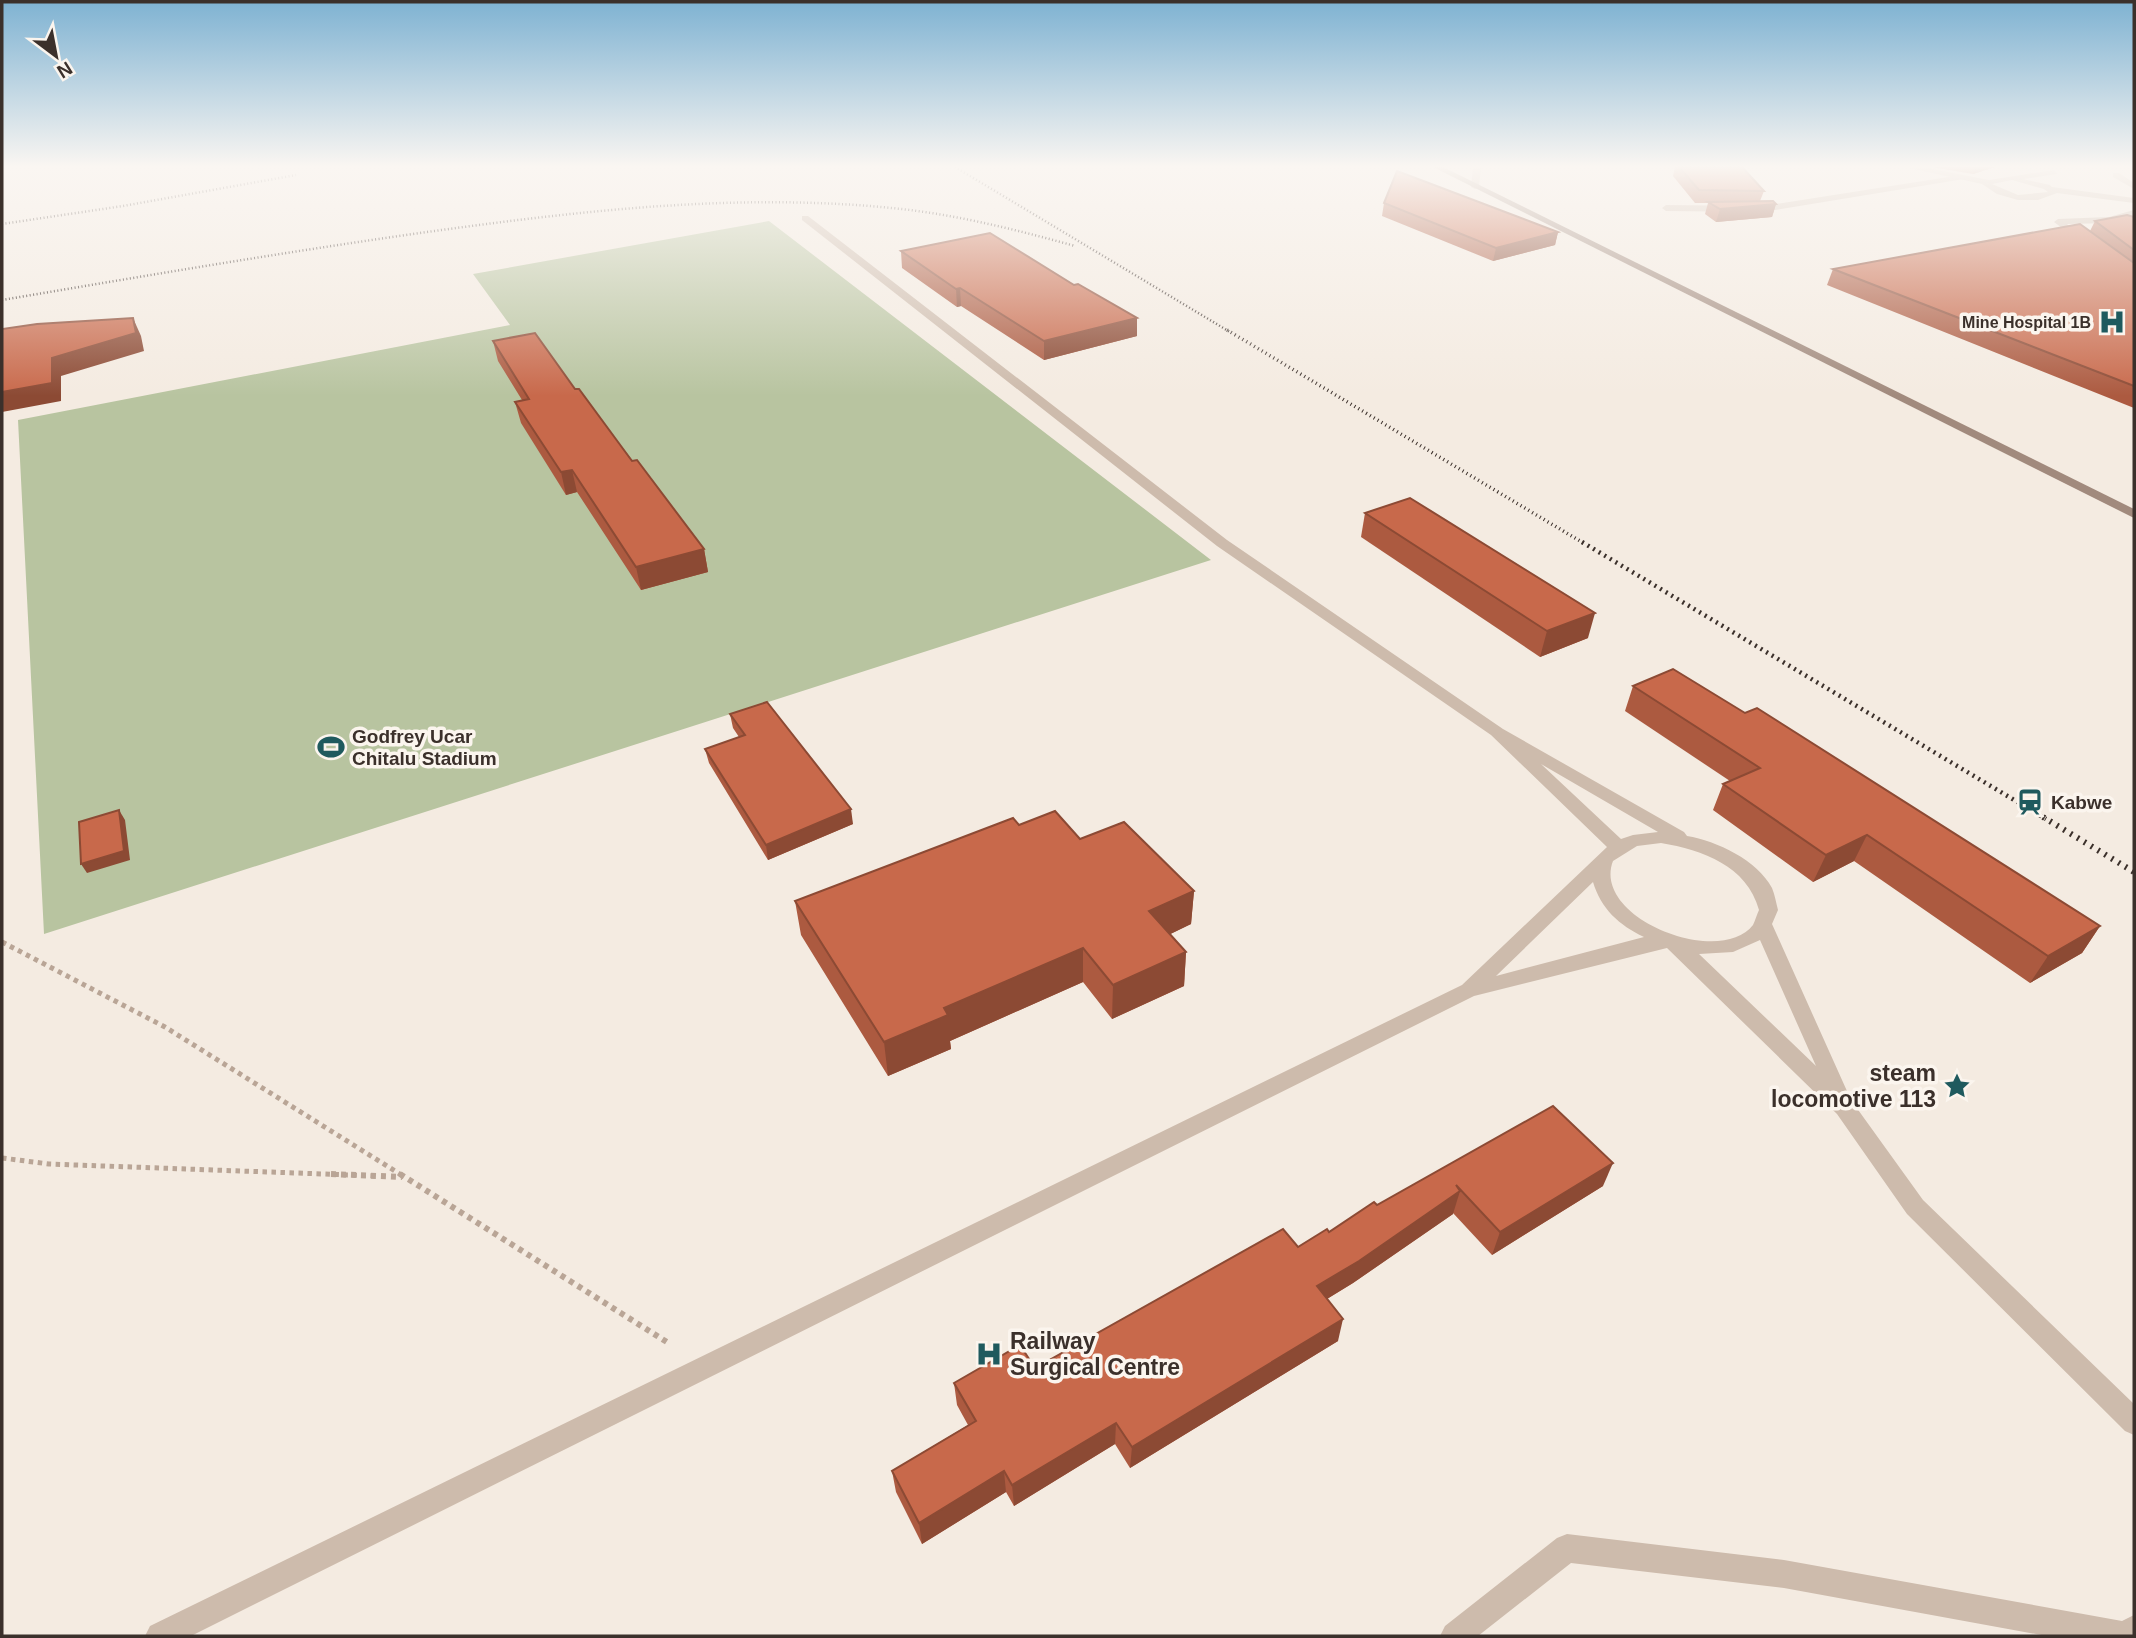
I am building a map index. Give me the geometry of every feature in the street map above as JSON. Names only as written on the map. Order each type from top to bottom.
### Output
[{"type":"street","points":[[838,243],[1222,543],[1497,732],[1685,840]]},
{"type":"street","points":[[1589,243],[2134,514]]},
{"type":"street","points":[[2086,243],[2091,247]]},
{"type":"street","points":[[1497,732],[1611,852]]},
{"type":"street","points":[[1469,990],[1611,852],[1636,839],[1659,837],[1685,840],[1734,860],[1752,876],[1765,893],[1768,911],[1763,926],[1750,939],[1729,946],[1704,948],[1672,942],[1640,928],[1618,911],[1605,893],[1600,874],[1611,852]]},
{"type":"street","points":[[1763,926],[1845,1108],[1914,1206],[2134,1422]]},
{"type":"street","points":[[160,1636],[1469,990],[1672,942]]},
{"type":"street","points":[[1672,942],[1845,1108]]},
{"type":"street","points":[[1455,1636],[1567,1548],[1784,1574],[2127,1636],[2134,1630]]},
{"type":"path","points":[[2,942],[166,1027],[706,1367]]},
{"type":"path","points":[[2,1158],[49,1164],[403,1177]]},
{"type":"green space","name":"Godfrey Ucar Chitalu Stadium","points":[[644,243],[798,243],[1211,560],[44,934],[18,420],[510,325],[473,274]]},
{"type":"building","points":[[938,243],[1007,243],[1074,285],[1078,284],[1137,318],[1044,341],[960,288],[956,289],[901,251]]},
{"type":"building","points":[[1485,243],[1514,243],[1496,248]]},
{"type":"building","points":[[1973,243],[2107,243],[2134,263],[2134,386],[1833,269]]},
{"type":"building","points":[[133,318],[136,333],[52,358],[52,383],[2,392],[2,329]]},
{"type":"building","points":[[535,333],[575,389],[579,389],[632,461],[637,460],[704,549],[636,567],[572,470],[561,472],[515,402],[529,399],[493,341]]},
{"type":"building","points":[[1410,498],[1595,613],[1547,631],[1365,513]]},
{"type":"building","points":[[1673,669],[1745,713],[1757,708],[2100,926],[2048,956],[1867,835],[1826,855],[1723,784],[1760,768],[1633,686]]},
{"type":"building","points":[[767,702],[851,809],[766,845],[705,749],[745,735],[730,714]]},
{"type":"building","points":[[119,810],[124,851],[81,864],[79,822]]},
{"type":"building","points":[[1055,811],[1080,839],[1124,822],[1194,891],[1149,911],[1186,952],[1113,985],[1083,948],[944,1008],[948,1015],[884,1042],[795,901],[1013,818],[1019,825]]},
{"type":"building","points":[[1553,1106],[1613,1163],[1500,1232],[1456,1185],[1460,1191],[1359,1261],[1317,1286],[1343,1319],[1132,1447],[1116,1423],[1012,1485],[1004,1471],[919,1523],[892,1471],[976,1421],[954,1383],[1020,1345],[1035,1368],[1283,1229],[1298,1247],[1327,1229],[1329,1232],[1374,1202],[1377,1205]]},
{"type":"railway","points":[[2,300],[351,243]]},
{"type":"railway","points":[[1065,243],[1075,246]]},
{"type":"railway","points":[[1082,243],[1230,332]]},
{"type":"railway","points":[[1227,330],[1585,544]]},
{"type":"railway","points":[[1582,542],[2046,819]]},
{"type":"railway","points":[[2043,817],[2134,872]]},
{"type":"place","name":"Mine Hospital 1B","points":[[2112,322]]},
{"type":"place","name":"Godfrey Ucar Chitalu Stadium","points":[[331,747]]},
{"type":"place","name":"Kabwe","points":[[2030,802]]},
{"type":"place","name":"steam locomotive 113","points":[[1957,1086]]},
{"type":"place","name":"Railway Surgical Centre","points":[[989,1354]]}]
